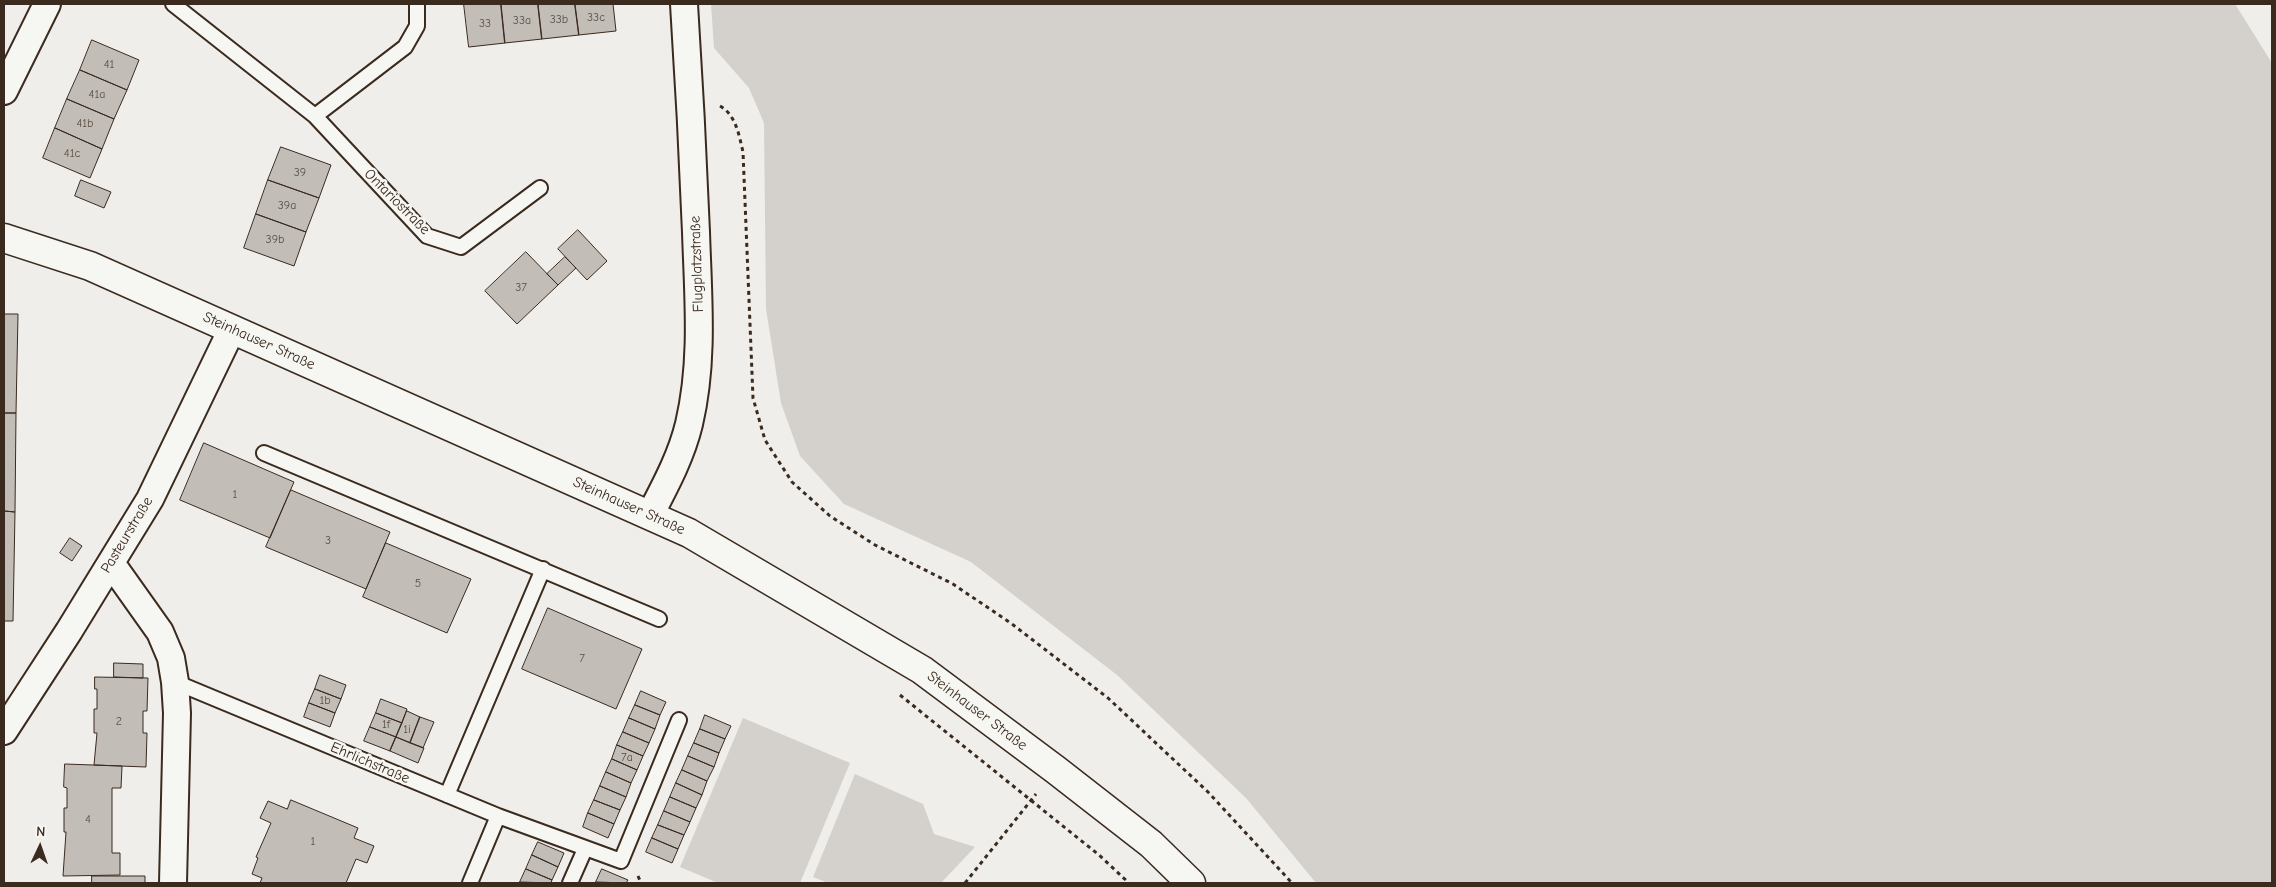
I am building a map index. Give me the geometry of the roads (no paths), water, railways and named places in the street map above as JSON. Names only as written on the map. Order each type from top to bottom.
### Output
[{"type":"main road","name":"Steinhauser Straße","points":[[4,238],[90,266],[689,533],[922,670],[1056,770],[1150,844],[1191,883]]},
{"type":"street","points":[[4,91],[47,4]]},
{"type":"street","name":"Flugplatzstraße","points":[[650,515],[675,465],[689,425],[698,370],[699,328],[690,89],[684,4]]},
{"type":"street","name":"Pasteurstraße","points":[[4,731],[150,499],[232,329]]},
{"type":"street","points":[[111,563],[160,632],[171,658],[177,713],[173,883]]},
{"type":"lane","name":"Ontariostraße","points":[[172,4],[315,116],[427,236],[461,247],[540,188]]},
{"type":"lane","points":[[315,116],[405,47],[417,26],[417,4]]},
{"type":"lane","points":[[264,453],[659,619]]},
{"type":"lane","points":[[447,795],[543,569]]},
{"type":"lane","name":"Ehrlichstraße","points":[[175,682],[498,816],[621,861],[679,720]]},
{"type":"lane","points":[[470,883],[498,816]]},
{"type":"lane","points":[[570,883],[585,849]]}]
